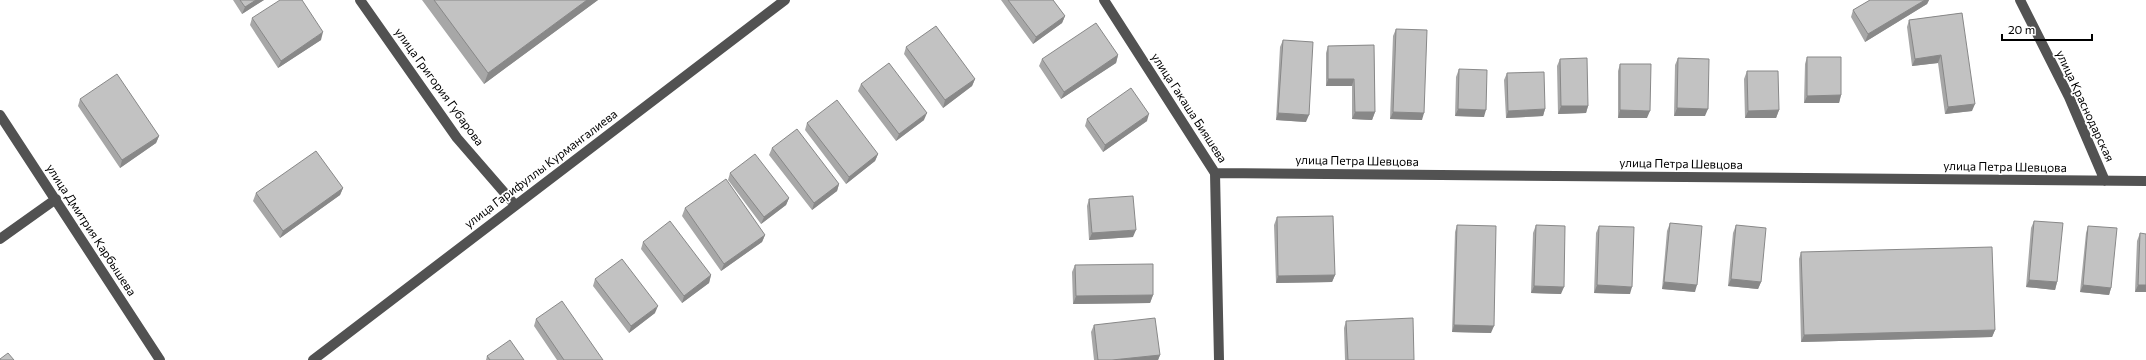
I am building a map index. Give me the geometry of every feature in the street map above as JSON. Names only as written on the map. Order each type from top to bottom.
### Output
[{"type":"street","name":"улица Григория Губарова","points":[[360,0],[457,138],[515,205]]},
{"type":"street","name":"улица Гарифуллы Курмангалиева","points":[[313,360],[785,0]]},
{"type":"street","name":"улица Гакаша Бияшева","points":[[1104,0],[1215,173],[1219,360]]},
{"type":"street","name":"улица Краснодарская","points":[[2020,0],[2069,97],[2105,181]]},
{"type":"street","name":"улица Дмитрия Карбышева","points":[[0,115],[160,360]]},
{"type":"street","name":"улица Петра Шевцова","points":[[1215,173],[2146,181]]},
{"type":"street","points":[[0,239],[56,199]]},
{"type":"building","points":[[240,0],[256,0],[245,7]]},
{"type":"building","points":[[280,0],[302,0],[323,32],[281,61],[252,18]]},
{"type":"building","points":[[434,0],[587,0],[488,73]]},
{"type":"building","points":[[1008,0],[1053,0],[1065,16],[1036,37]]},
{"type":"building","points":[[1870,0],[1925,0],[1868,34],[1853,10]]},
{"type":"building","points":[[1962,13],[1975,104],[1948,107],[1941,55],[1915,59],[1909,20]]},
{"type":"building","points":[[1096,23],[1118,55],[1064,92],[1042,59]]},
{"type":"building","points":[[936,26],[975,79],[945,100],[906,47]]},
{"type":"building","points":[[1396,29],[1427,30],[1424,113],[1393,112]]},
{"type":"building","points":[[1283,40],[1313,42],[1309,115],[1278,113]]},
{"type":"building","points":[[1374,45],[1375,112],[1355,112],[1354,79],[1328,79],[1328,46]]},
{"type":"building","points":[[1807,57],[1841,57],[1841,95],[1807,96]]},
{"type":"building","points":[[1587,58],[1588,106],[1561,106],[1560,59]]},
{"type":"building","points":[[1678,58],[1709,59],[1708,109],[1677,108]]},
{"type":"building","points":[[889,63],[927,113],[899,134],[861,84]]},
{"type":"building","points":[[1620,64],[1651,64],[1650,111],[1620,110]]},
{"type":"building","points":[[1459,69],[1487,70],[1486,110],[1458,109]]},
{"type":"building","points":[[1747,71],[1778,71],[1779,110],[1748,111]]},
{"type":"building","points":[[1544,72],[1545,109],[1508,111],[1507,73]]},
{"type":"building","points":[[117,74],[159,136],[122,160],[80,99]]},
{"type":"building","points":[[1131,88],[1149,114],[1105,145],[1087,119]]},
{"type":"building","points":[[837,100],[878,154],[849,177],[807,123]]},
{"type":"building","points":[[797,129],[839,184],[814,203],[772,148]]},
{"type":"building","points":[[316,151],[343,188],[283,231],[256,193]]},
{"type":"building","points":[[755,154],[789,198],[764,217],[730,173]]},
{"type":"building","points":[[726,179],[765,235],[724,264],[685,208]]},
{"type":"building","points":[[1133,196],[1136,230],[1092,233],[1089,199]]},
{"type":"building","points":[[1333,216],[1335,275],[1278,276],[1277,217]]},
{"type":"building","points":[[670,221],[711,275],[684,296],[643,242]]},
{"type":"building","points":[[2034,221],[2063,223],[2057,282],[2029,280]]},
{"type":"building","points":[[1670,223],[1702,226],[1697,285],[1664,282]]},
{"type":"building","points":[[1457,225],[1496,226],[1494,326],[1454,325]]},
{"type":"building","points":[[1536,225],[1565,226],[1564,287],[1534,286]]},
{"type":"building","points":[[1736,225],[1766,228],[1761,282],[1731,279]]},
{"type":"building","points":[[1599,226],[1634,227],[1632,287],[1597,285]]},
{"type":"building","points":[[2088,226],[2117,228],[2111,288],[2083,285]]},
{"type":"building","points":[[2140,233],[2146,234],[2146,285],[2138,285]]},
{"type":"building","points":[[1992,247],[1995,330],[1804,335],[1801,252]]},
{"type":"building","points":[[622,259],[658,306],[631,326],[595,279]]},
{"type":"building","points":[[1153,264],[1153,295],[1076,296],[1075,265]]},
{"type":"building","points":[[562,301],[603,360],[564,360],[536,319]]},
{"type":"building","points":[[1155,318],[1160,355],[1098,360],[1094,325]]},
{"type":"building","points":[[1413,318],[1414,360],[1348,360],[1346,321]]},
{"type":"building","points":[[510,340],[524,360],[490,360],[487,356]]},
{"type":"building","points":[[8,353],[14,360],[0,360],[0,359]]}]
